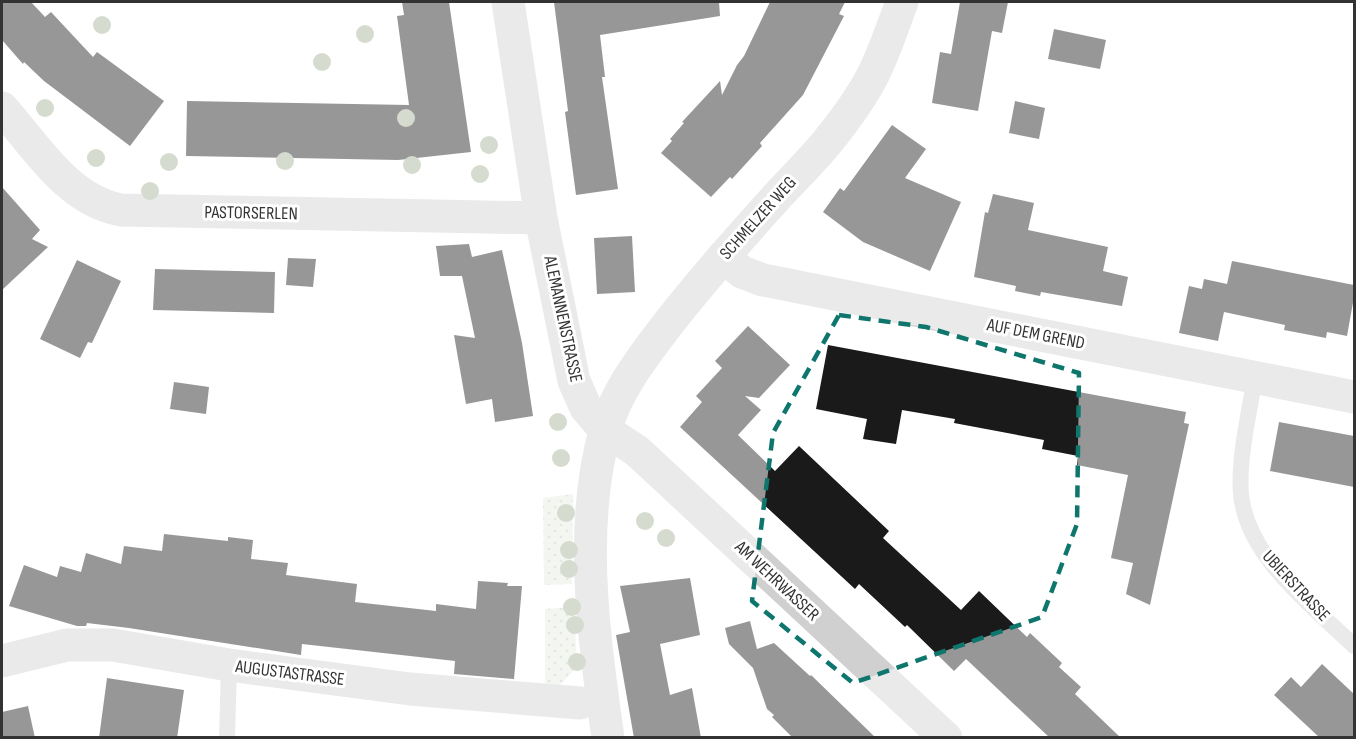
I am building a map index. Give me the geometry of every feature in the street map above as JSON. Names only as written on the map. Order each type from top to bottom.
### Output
[{"type":"street","name":"ALEMANNENSTRASSE","points":[[508,2],[541,218],[574,381],[586,408],[605,430]]},
{"type":"street","name":"SCHMELZER WEG","points":[[605,430],[620,393],[642,358],[723,257],[846,118],[873,75],[902,2]]},
{"type":"street","name":"PASTORSERLEN","points":[[2,108],[63,180],[105,207],[121,210],[541,218]]},
{"type":"street","name":"AUF DEM GREND","points":[[723,257],[742,272],[763,280],[1354,396]]},
{"type":"street","points":[[605,430],[591,524],[593,605],[608,738]]},
{"type":"street","name":"AM WEHRWASSER","points":[[605,430],[637,451],[946,738]]},
{"type":"street","name":"AUGUSTASTRASSE","points":[[2,661],[67,645],[113,645],[229,665],[410,689],[580,704]]},
{"type":"lane","name":"UBIERSTRASSE","points":[[1255,377],[1242,464],[1241,495],[1247,520],[1259,546],[1280,574],[1354,646]]},
{"type":"lane","points":[[227,738],[229,665]]},
{"type":"highlighted area","points":[[839,315],[926,327],[1079,373],[1077,524],[1042,617],[853,683],[752,601],[773,433]]},
{"type":"shaded area","points":[[573,494],[572,584],[544,585],[543,498]]},
{"type":"shaded area","points":[[574,607],[577,667],[560,685],[545,684],[545,609]]},
{"type":"building","points":[[2,2],[31,2],[45,17],[51,12],[93,57],[97,52],[164,101],[130,146],[44,81],[24,62],[23,64],[2,40]]},
{"type":"building","points":[[402,2],[449,2],[471,152],[398,160],[186,156],[187,101],[409,105],[397,16],[404,15]]},
{"type":"building","points":[[554,2],[719,2],[720,16],[600,35],[605,77],[602,77],[618,189],[576,195]]},
{"type":"building","points":[[770,2],[845,2],[839,14],[844,16],[803,95],[760,143],[762,146],[732,179],[730,177],[711,197],[661,153],[672,141],[670,139],[684,123],[682,122],[720,81],[722,95]]},
{"type":"building","points":[[960,2],[1008,2],[1002,33],[992,31],[978,111],[932,103],[940,52],[951,54]]},
{"type":"building","points":[[1054,29],[1106,40],[1100,69],[1048,59]]},
{"type":"building","points":[[1015,101],[1045,108],[1039,139],[1009,133]]},
{"type":"building","points":[[892,125],[926,149],[905,178],[961,202],[930,271],[863,242],[823,212],[840,188],[844,191]]},
{"type":"building","points":[[2,187],[40,230],[32,239],[48,247],[2,290]]},
{"type":"building","points":[[993,194],[1034,203],[1028,230],[1108,247],[1103,271],[1128,277],[1122,306],[1041,292],[1040,296],[1015,291],[1016,286],[974,277],[985,212],[988,213]]},
{"type":"building","points":[[632,236],[635,292],[597,294],[594,238]]},
{"type":"building","points":[[469,244],[472,257],[502,250],[522,343],[533,416],[495,422],[492,399],[466,404],[454,335],[475,338],[462,276],[440,276],[436,246]]},
{"type":"building","points":[[288,258],[316,259],[313,287],[286,285]]},
{"type":"building","points":[[77,260],[121,281],[92,343],[88,342],[80,358],[40,339]]},
{"type":"building","points":[[1232,261],[1354,285],[1347,336],[1327,332],[1326,338],[1284,330],[1285,325],[1224,312],[1218,341],[1179,333],[1189,286],[1202,289],[1204,279],[1227,284]]},
{"type":"building","points":[[155,269],[275,272],[274,313],[153,310]]},
{"type":"building","points":[[748,326],[790,365],[759,398],[745,396],[761,410],[738,435],[775,471],[799,446],[889,531],[883,538],[961,610],[979,591],[1027,637],[1030,633],[1062,663],[1059,667],[1081,687],[1075,694],[1121,738],[1050,738],[966,659],[954,671],[907,625],[905,627],[859,584],[855,589],[680,427],[702,402],[696,396],[722,368],[715,361]]},
{"type":"building","points":[[828,345],[1186,412],[1184,423],[1189,424],[1150,605],[1126,594],[1133,563],[1111,558],[1128,475],[1077,465],[1078,456],[1042,449],[1044,440],[954,423],[955,419],[902,410],[896,444],[863,439],[867,419],[816,409]]},
{"type":"building","points":[[174,382],[209,387],[206,414],[170,409]]},
{"type":"building","points":[[1279,422],[1354,436],[1354,487],[1270,471]]},
{"type":"building","points":[[164,534],[228,541],[228,537],[253,540],[251,559],[288,563],[286,575],[357,584],[355,602],[436,611],[436,604],[476,609],[478,581],[522,586],[514,679],[454,674],[455,661],[302,644],[301,655],[129,628],[87,623],[86,626],[77,626],[9,606],[24,565],[57,577],[60,566],[81,572],[86,553],[121,564],[124,546],[162,551]]},
{"type":"building","points":[[690,578],[700,635],[660,644],[670,695],[692,688],[701,738],[634,738],[616,635],[630,632],[620,586]]},
{"type":"building","points":[[750,621],[757,649],[774,643],[811,675],[876,738],[793,738],[767,709],[753,668],[729,644],[725,628]]},
{"type":"building","points":[[1322,664],[1354,694],[1354,738],[1320,738],[1274,695],[1291,677],[1301,687]]},
{"type":"building","points":[[107,678],[184,690],[177,738],[99,738]]},
{"type":"building","points":[[28,706],[35,738],[2,738],[2,712]]}]
